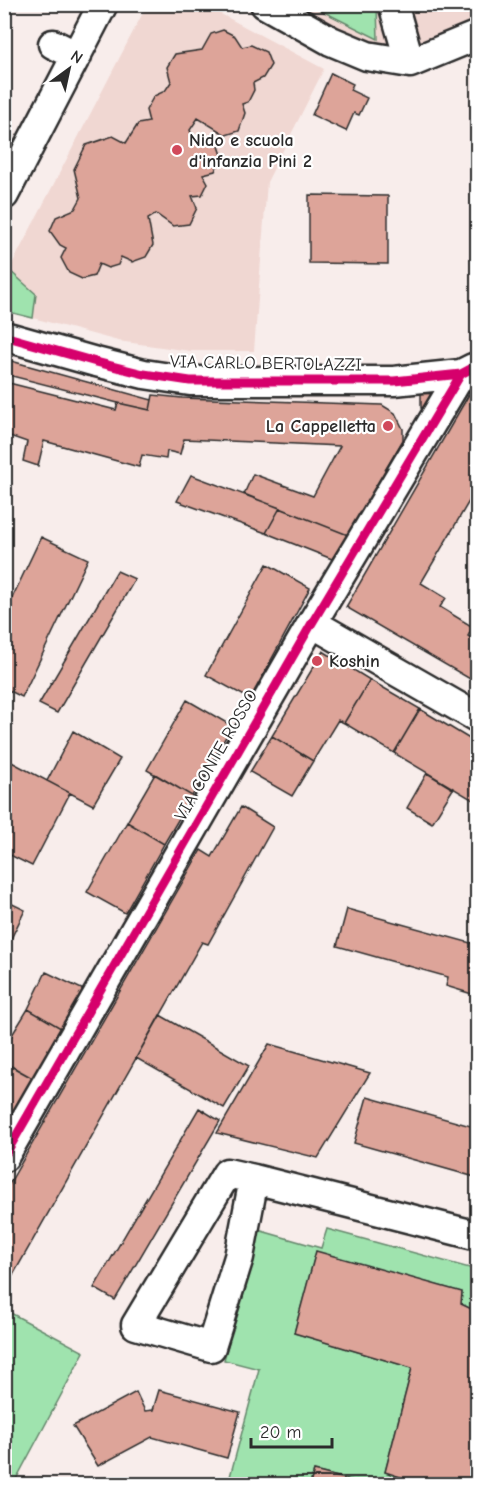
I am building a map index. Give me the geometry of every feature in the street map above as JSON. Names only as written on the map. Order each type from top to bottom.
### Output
[{"type":"street","points":[[4,195],[65,50],[103,4]]},
{"type":"street","points":[[265,4],[331,41],[367,56],[410,63],[477,35]]},
{"type":"street","points":[[393,4],[410,63]]},
{"type":"street","name":"VIA CARLO BERTOLAZZI","points":[[4,336],[96,363],[168,379],[190,381],[394,381],[469,370]]},
{"type":"street","name":"VIA CONTE ROSSO","points":[[4,1156],[312,622],[469,370]]},
{"type":"street","points":[[312,622],[477,718]]},
{"type":"street","points":[[254,1179],[240,1257],[211,1347],[136,1325],[227,1173],[254,1179],[477,1236]]},
{"type":"shaded area","name":"Nido e scuola d'infanzia Pini 2","points":[[147,5],[204,5],[324,69],[267,182],[254,351],[190,351],[118,341],[33,318],[36,294],[9,270]]},
{"type":"shaded area","points":[[279,5],[477,5],[477,27],[413,55],[368,51]]},
{"type":"green space","points":[[310,5],[372,5],[377,7],[378,39]]},
{"type":"green space","points":[[9,270],[36,294],[33,318],[5,311],[5,280]]},
{"type":"green space","points":[[327,1229],[477,1270],[477,1312],[461,1304],[462,1292],[316,1252],[294,1333],[412,1368],[385,1472],[419,1483],[366,1484],[314,1471],[310,1484],[228,1484],[259,1369],[224,1360],[258,1230],[321,1248]]},
{"type":"green space","points":[[5,1310],[84,1352],[14,1483],[5,1478]]},
{"type":"building","points":[[223,30],[235,36],[242,47],[251,45],[266,52],[271,65],[263,78],[253,83],[254,90],[248,102],[242,104],[245,113],[239,131],[226,135],[198,118],[190,130],[195,143],[207,138],[219,146],[222,155],[215,171],[203,174],[208,183],[202,195],[192,196],[197,208],[189,224],[173,226],[156,214],[148,219],[153,245],[146,257],[132,262],[121,257],[118,265],[108,268],[99,264],[94,276],[82,279],[69,273],[61,258],[66,248],[60,245],[50,231],[56,217],[75,209],[81,198],[74,169],[86,145],[113,136],[126,143],[138,124],[149,122],[146,110],[154,96],[165,91],[171,82],[167,67],[175,54],[202,50],[211,34]]},
{"type":"building","points":[[331,73],[353,84],[350,90],[367,98],[359,115],[354,113],[346,131],[312,115]]},
{"type":"building","points":[[309,195],[388,196],[388,264],[309,263]]},
{"type":"building","points":[[4,359],[152,400],[150,410],[4,374]]},
{"type":"building","points":[[5,382],[116,410],[118,403],[150,410],[153,395],[382,405],[395,413],[403,429],[403,440],[348,535],[244,494],[253,474],[313,496],[340,446],[184,439],[180,454],[167,451],[166,459],[142,455],[139,467],[44,441],[38,466],[23,461],[27,442],[4,434]]},
{"type":"building","points":[[471,391],[478,394],[478,486],[421,583],[446,598],[440,607],[473,627],[468,636],[478,642],[477,683],[346,607]]},
{"type":"building","points":[[421,393],[435,394],[434,408],[421,408]]},
{"type":"building","points":[[191,475],[280,508],[266,533],[177,501]]},
{"type":"building","points":[[280,508],[348,535],[332,559],[266,533]]},
{"type":"building","points":[[41,537],[88,559],[22,697],[4,688],[4,615]]},
{"type":"building","points":[[267,564],[310,588],[250,699],[206,675]]},
{"type":"building","points":[[117,571],[135,579],[57,713],[39,704]]},
{"type":"building","points":[[323,651],[370,680],[344,723],[338,720],[313,761],[272,736]]},
{"type":"building","points":[[370,680],[420,709],[394,753],[344,723]]},
{"type":"building","points":[[187,700],[232,726],[192,796],[147,770]]},
{"type":"building","points":[[420,709],[478,744],[478,803],[394,753]]},
{"type":"building","points":[[73,731],[120,759],[93,805],[47,781]]},
{"type":"building","points":[[272,736],[313,761],[292,796],[250,772]]},
{"type":"building","points":[[4,758],[70,793],[32,866],[4,852]]},
{"type":"building","points":[[427,773],[453,789],[432,823],[407,808]]},
{"type":"building","points":[[155,774],[192,796],[164,844],[127,822]]},
{"type":"building","points":[[241,807],[273,827],[208,944],[202,942],[4,1291],[4,1193],[201,850],[212,857]]},
{"type":"building","points":[[127,822],[164,844],[125,913],[87,892]]},
{"type":"building","points":[[4,900],[25,910],[4,953]]},
{"type":"building","points":[[347,909],[478,945],[478,975],[472,994],[446,986],[448,977],[337,946]]},
{"type":"building","points":[[46,972],[88,992],[66,1031],[28,1009]]},
{"type":"building","points":[[28,1009],[66,1031],[36,1080],[4,1062],[4,1048]]},
{"type":"building","points":[[160,1015],[249,1066],[224,1108],[136,1058]]},
{"type":"building","points":[[269,1044],[370,1073],[318,1158],[217,1133]]},
{"type":"building","points":[[7,1064],[36,1080],[4,1132],[4,1068]]},
{"type":"building","points":[[367,1097],[478,1128],[478,1169],[475,1177],[354,1143]]},
{"type":"building","points":[[199,1108],[220,1121],[115,1300],[94,1288]]},
{"type":"building","points":[[316,1251],[462,1292],[461,1304],[478,1312],[478,1461],[472,1484],[418,1484],[385,1472],[412,1368],[294,1333]]},
{"type":"building","points":[[159,1390],[240,1412],[227,1458],[152,1437],[98,1466],[73,1426],[136,1392],[145,1411],[153,1410]]},
{"type":"building","points":[[314,1471],[366,1484],[310,1484]]},
{"type":"cycle path","points":[[4,336],[144,374],[190,381],[394,381],[461,374],[478,365]]},
{"type":"cycle path","points":[[4,1157],[312,623],[461,374]]},
{"type":"place","name":"Nido e scuola d'infanzia Pini 2","points":[[177,150]]},
{"type":"place","name":"La Cappelletta","points":[[388,426]]},
{"type":"place","name":"Koshin","points":[[317,661]]}]
